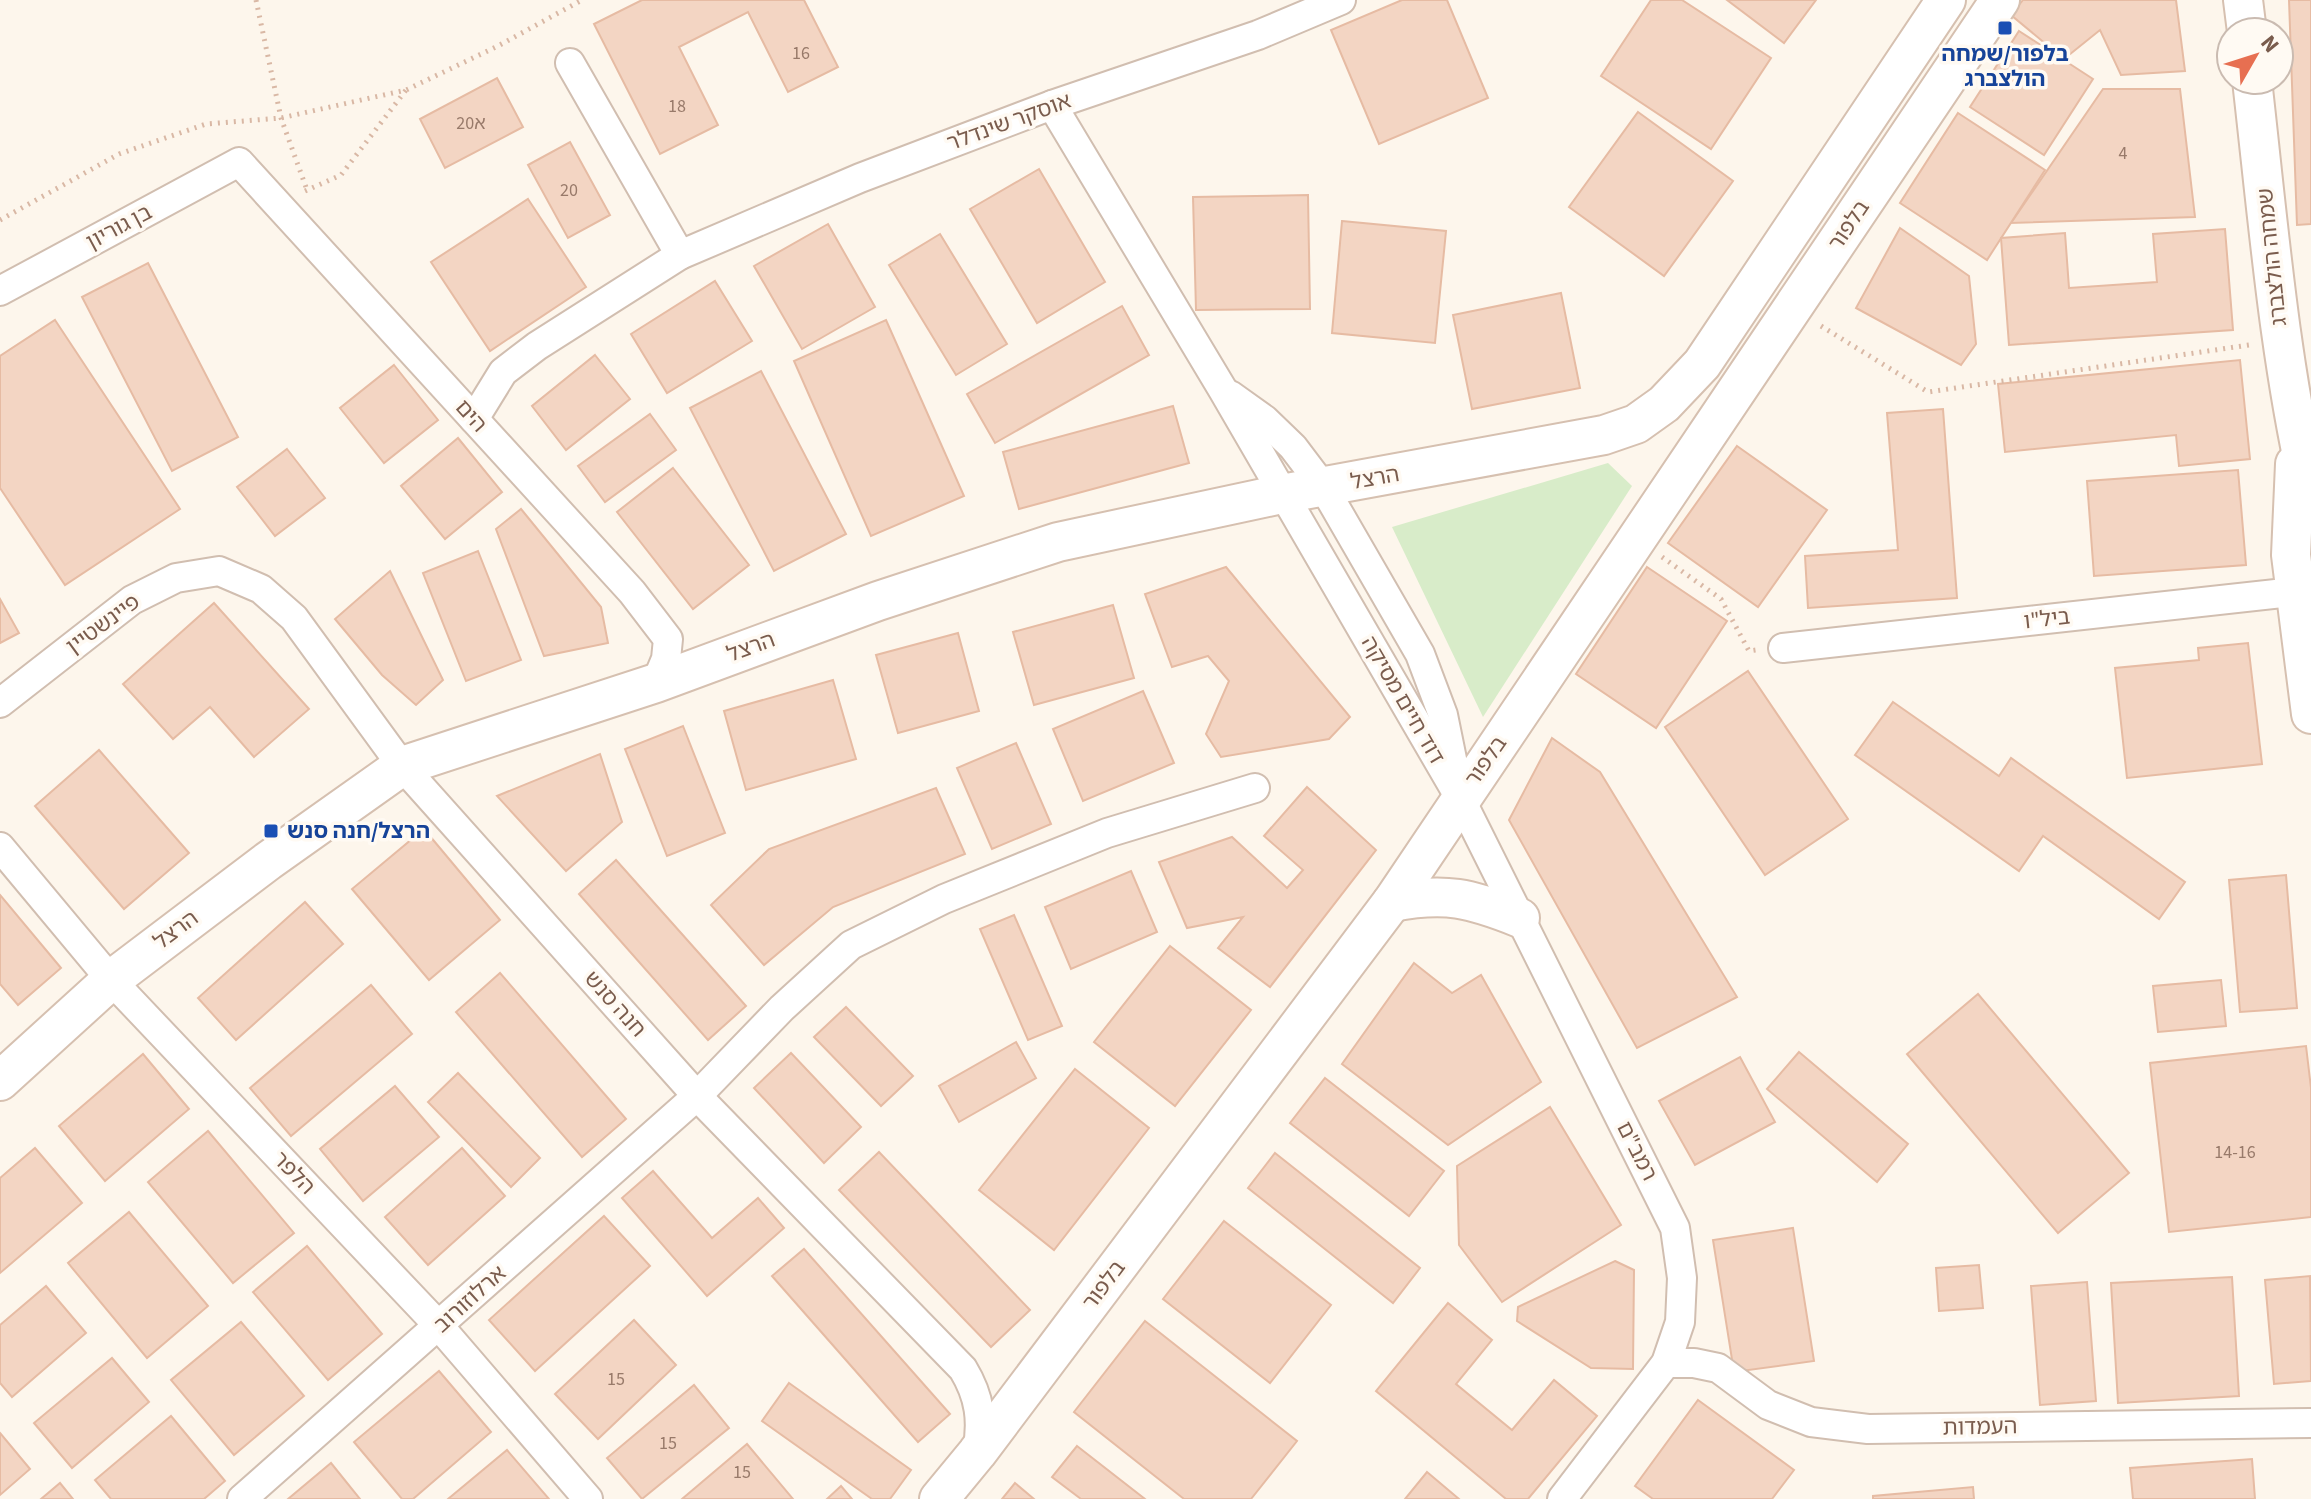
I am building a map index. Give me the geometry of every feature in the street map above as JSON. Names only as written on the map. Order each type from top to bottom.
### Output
[{"type":"street","name":"אוסקר שינדלר","points":[[474,419],[503,372],[537,346],[680,255],[846,184],[1052,105],[1258,35],[1341,0]]},
{"type":"street","name":"בלפור","points":[[1604,435],[1636,424],[1664,404],[1702,364],[1946,0]]},
{"type":"street","name":"בלפור","points":[[939,1499],[977,1453],[1392,902],[2000,0]]},
{"type":"street","points":[[570,63],[680,255]]},
{"type":"street","name":"שמחה הולצברג","points":[[2254,96],[2282,340],[2296,433],[2311,497]]},
{"type":"street","name":"דוד חיים מסיקה","points":[[1052,105],[1223,390],[1460,798]]},
{"type":"street","name":"הים","points":[[239,162],[632,592],[668,639],[666,659],[656,683]]},
{"type":"street","name":"בן גוריון","points":[[0,291],[239,162]]},
{"type":"street","name":"דוד חיים מסיקה","points":[[1223,390],[1265,420],[1293,447],[1324,488],[1420,654],[1443,715],[1460,798]]},
{"type":"street","name":"שמחה הולצברג","points":[[2296,433],[2291,555],[2304,591],[2311,714]]},
{"type":"street","name":"הרצל","points":[[0,1081],[111,980],[268,861],[402,766],[656,683],[878,601],[1058,542],[1282,494],[1604,435]]},
{"type":"street","name":"פיינשטיין","points":[[0,703],[132,600],[176,578],[219,571]]},
{"type":"street","name":"חנה סנש","points":[[219,571],[261,589],[294,618],[402,766],[697,1096],[963,1369],[974,1387],[980,1409],[982,1427],[977,1453]]},
{"type":"street","name":"ביל\"ו","points":[[1783,648],[2304,591]]},
{"type":"street","name":"ארלוזורוב","points":[[242,1499],[697,1096],[782,1008],[851,945],[944,899],[1107,833],[1255,788]]},
{"type":"street","name":"רמב\"ם","points":[[1460,798],[1675,1228],[1682,1278],[1680,1322],[1666,1363],[1562,1499]]},
{"type":"street","name":"הלפר","points":[[0,847],[111,980],[439,1326],[588,1499]]},
{"type":"street","points":[[1392,902],[1449,896],[1478,902],[1520,918]]},
{"type":"street","name":"העמדות","points":[[1666,1363],[1694,1363],[1718,1368],[1768,1405],[1811,1422],[1868,1429],[2311,1423]]},
{"type":"path","points":[[256,0],[281,118],[307,190]]},
{"type":"path","points":[[0,220],[119,154],[206,124],[281,118],[406,90],[498,46],[582,0]]},
{"type":"path","points":[[279,206],[341,175],[406,90]]},
{"type":"path","points":[[1793,308],[1928,392],[2282,340]]},
{"type":"path","points":[[1638,540],[1721,599],[1749,651],[1783,648]]},
{"type":"green space","points":[[1608,463],[1632,486],[1483,717],[1392,527]]},
{"type":"building","points":[[642,0],[804,0],[838,67],[788,92],[748,12],[679,47],[718,125],[660,154],[594,24]]},
{"type":"building","points":[[1402,0],[1447,0],[1488,98],[1379,144],[1331,30]]},
{"type":"building","points":[[1651,0],[1682,0],[1771,58],[1711,149],[1601,76]]},
{"type":"building","points":[[1727,0],[1816,0],[1784,43]]},
{"type":"building","points":[[2023,0],[2176,0],[2185,71],[2121,75],[2100,30],[2064,59],[2011,15]]},
{"type":"building","points":[[2289,0],[2311,0],[2311,224],[2297,225],[2292,96],[2295,96],[2295,16],[2290,16]]},
{"type":"building","points":[[2019,31],[2093,79],[2044,155],[1970,107]]},
{"type":"building","points":[[497,78],[523,127],[445,168],[420,119]]},
{"type":"building","points":[[2103,89],[2180,89],[2195,217],[2011,223]]},
{"type":"building","points":[[1638,112],[1733,181],[1664,276],[1569,207]]},
{"type":"building","points":[[1958,113],[2045,170],[1987,260],[1900,203]]},
{"type":"building","points":[[570,142],[610,215],[568,238],[528,165]]},
{"type":"building","points":[[1039,169],[1105,282],[1037,323],[970,209]]},
{"type":"building","points":[[1308,195],[1310,309],[1196,310],[1193,197]]},
{"type":"building","points":[[528,199],[586,287],[490,351],[431,262]]},
{"type":"building","points":[[1342,221],[1446,231],[1435,343],[1332,333]]},
{"type":"building","points":[[828,224],[875,307],[802,349],[754,266]]},
{"type":"building","points":[[1900,228],[1969,276],[1976,344],[1961,365],[1856,308]]},
{"type":"building","points":[[2225,229],[2233,330],[2009,345],[2001,238],[2065,233],[2069,288],[2157,282],[2153,234]]},
{"type":"building","points":[[940,234],[1007,344],[956,375],[889,265]]},
{"type":"building","points":[[148,263],[238,437],[172,471],[82,297]]},
{"type":"building","points":[[715,281],[752,341],[667,393],[631,334]]},
{"type":"building","points":[[1561,293],[1580,388],[1472,409],[1453,315]]},
{"type":"building","points":[[1122,306],[1149,355],[995,443],[967,394]]},
{"type":"building","points":[[55,320],[180,509],[65,585],[0,488],[0,356]]},
{"type":"building","points":[[886,320],[964,496],[871,536],[794,361]]},
{"type":"building","points":[[595,355],[630,399],[566,450],[532,406]]},
{"type":"building","points":[[2240,360],[2250,459],[2179,466],[2176,435],[2005,452],[1998,384]]},
{"type":"building","points":[[394,365],[438,420],[384,463],[340,408]]},
{"type":"building","points":[[761,371],[846,534],[774,571],[690,408]]},
{"type":"building","points":[[1173,406],[1189,463],[1019,509],[1003,452]]},
{"type":"building","points":[[1943,409],[1957,598],[1808,608],[1805,556],[1898,550],[1887,413]]},
{"type":"building","points":[[650,414],[676,450],[605,502],[578,466]]},
{"type":"building","points":[[458,438],[502,492],[445,539],[401,486]]},
{"type":"building","points":[[1737,446],[1827,510],[1758,607],[1668,543]]},
{"type":"building","points":[[287,449],[325,498],[275,536],[237,487]]},
{"type":"building","points":[[673,468],[749,565],[693,609],[617,512]]},
{"type":"building","points":[[2238,470],[2246,565],[2094,576],[2087,481]]},
{"type":"building","points":[[521,509],[601,607],[608,643],[544,656],[496,529]]},
{"type":"building","points":[[478,551],[521,660],[466,681],[423,573]]},
{"type":"building","points":[[1226,567],[1350,717],[1329,739],[1221,757],[1206,734],[1229,681],[1208,656],[1172,667],[1145,594]]},
{"type":"building","points":[[1647,567],[1727,621],[1656,728],[1576,674]]},
{"type":"building","points":[[390,571],[443,680],[416,705],[382,675],[335,619]]},
{"type":"building","points":[[0,599],[19,633],[0,643]]},
{"type":"building","points":[[214,603],[309,709],[254,757],[210,707],[173,739],[123,684]]},
{"type":"building","points":[[1113,605],[1134,678],[1034,705],[1013,632]]},
{"type":"building","points":[[958,633],[979,711],[898,733],[876,655]]},
{"type":"building","points":[[2248,643],[2262,764],[2127,778],[2115,668],[2199,660],[2198,648]]},
{"type":"building","points":[[1748,671],[1848,819],[1765,875],[1665,727]]},
{"type":"building","points":[[833,680],[856,759],[746,790],[724,711]]},
{"type":"building","points":[[1143,691],[1174,763],[1083,801],[1053,729]]},
{"type":"building","points":[[1893,702],[1999,776],[2011,758],[2185,882],[2159,919],[2043,836],[2019,871],[1855,755]]},
{"type":"building","points":[[683,726],[725,833],[667,856],[625,749]]},
{"type":"building","points":[[1552,738],[1600,772],[1737,997],[1637,1048],[1509,820]]},
{"type":"building","points":[[1016,743],[1051,824],[992,849],[957,768]]},
{"type":"building","points":[[99,750],[189,853],[124,909],[35,806]]},
{"type":"building","points":[[600,754],[622,822],[566,871],[497,796]]},
{"type":"building","points":[[1307,787],[1376,850],[1270,987],[1218,948],[1243,917],[1187,928],[1159,862],[1232,837],[1287,888],[1303,870],[1264,836]]},
{"type":"building","points":[[936,788],[965,854],[833,907],[764,965],[711,905],[769,849]]},
{"type":"building","points":[[424,829],[500,920],[429,980],[352,889]]},
{"type":"building","points":[[616,860],[746,1006],[708,1040],[579,894]]},
{"type":"building","points":[[1131,871],[1157,932],[1071,969],[1045,907]]},
{"type":"building","points":[[2286,875],[2297,1008],[2240,1012],[2229,880]]},
{"type":"building","points":[[0,895],[61,968],[18,1005],[0,984]]},
{"type":"building","points":[[305,902],[343,944],[236,1040],[198,998]]},
{"type":"building","points":[[1014,915],[1062,1026],[1028,1040],[980,929]]},
{"type":"building","points":[[1170,946],[1251,1010],[1175,1106],[1094,1042]]},
{"type":"building","points":[[1414,963],[1452,993],[1481,975],[1541,1082],[1448,1145],[1342,1064]]},
{"type":"building","points":[[500,973],[626,1119],[582,1157],[456,1012]]},
{"type":"building","points":[[2221,980],[2226,1026],[2158,1032],[2153,986]]},
{"type":"building","points":[[371,985],[412,1034],[291,1136],[250,1088]]},
{"type":"building","points":[[1978,994],[2129,1173],[2058,1233],[1907,1054]]},
{"type":"building","points":[[846,1007],[913,1076],[881,1106],[814,1037]]},
{"type":"building","points":[[1016,1042],[1036,1078],[959,1122],[939,1086]]},
{"type":"building","points":[[2306,1046],[2311,1088],[2311,1217],[2169,1232],[2150,1063]]},
{"type":"building","points":[[1799,1052],[1908,1144],[1877,1182],[1767,1089]]},
{"type":"building","points":[[791,1053],[861,1127],[824,1163],[754,1088]]},
{"type":"building","points":[[143,1054],[189,1109],[105,1181],[59,1126]]},
{"type":"building","points":[[1740,1057],[1775,1122],[1695,1165],[1659,1101]]},
{"type":"building","points":[[1075,1069],[1149,1128],[1054,1250],[979,1190]]},
{"type":"building","points":[[458,1073],[540,1158],[511,1187],[428,1102]]},
{"type":"building","points":[[1325,1078],[1444,1171],[1409,1216],[1290,1123]]},
{"type":"building","points":[[395,1086],[439,1137],[363,1201],[320,1149]]},
{"type":"building","points":[[1550,1107],[1621,1225],[1502,1302],[1459,1245],[1457,1166]]},
{"type":"building","points":[[208,1131],[294,1233],[233,1283],[148,1182]]},
{"type":"building","points":[[35,1148],[82,1203],[0,1273],[0,1178]]},
{"type":"building","points":[[462,1148],[505,1196],[428,1265],[385,1217]]},
{"type":"building","points":[[879,1152],[1030,1310],[991,1347],[839,1190]]},
{"type":"building","points":[[1275,1153],[1420,1268],[1393,1303],[1248,1188]]},
{"type":"building","points":[[653,1171],[712,1238],[758,1198],[784,1228],[707,1296],[622,1198]]},
{"type":"building","points":[[129,1212],[208,1306],[147,1358],[68,1263]]},
{"type":"building","points":[[604,1216],[650,1266],[535,1371],[489,1320]]},
{"type":"building","points":[[1224,1221],[1331,1305],[1270,1383],[1163,1299]]},
{"type":"building","points":[[1793,1228],[1814,1361],[1734,1372],[1713,1240]]},
{"type":"building","points":[[307,1246],[382,1334],[328,1380],[253,1292]]},
{"type":"building","points":[[804,1249],[950,1414],[918,1442],[772,1276]]},
{"type":"building","points":[[1615,1261],[1634,1270],[1633,1369],[1591,1368],[1517,1321],[1518,1307]]},
{"type":"building","points":[[1979,1265],[1983,1308],[1939,1311],[1936,1268]]},
{"type":"building","points":[[2310,1276],[2311,1381],[2274,1384],[2265,1280]]},
{"type":"building","points":[[2232,1277],[2239,1396],[2118,1403],[2111,1283]]},
{"type":"building","points":[[2087,1282],[2096,1401],[2040,1405],[2031,1286]]},
{"type":"building","points":[[46,1286],[86,1333],[12,1397],[0,1383],[0,1325]]},
{"type":"building","points":[[1448,1303],[1492,1340],[1456,1384],[1512,1430],[1554,1380],[1597,1416],[1528,1499],[1506,1499],[1376,1391]]},
{"type":"building","points":[[634,1320],[676,1365],[598,1439],[555,1394]]},
{"type":"building","points":[[1145,1321],[1297,1441],[1251,1499],[1184,1499],[1074,1412]]},
{"type":"building","points":[[241,1322],[304,1396],[234,1455],[171,1380]]},
{"type":"building","points":[[112,1358],[149,1402],[72,1468],[34,1423]]},
{"type":"building","points":[[439,1371],[491,1432],[413,1499],[402,1499],[354,1442]]},
{"type":"building","points":[[789,1383],[911,1470],[890,1499],[872,1499],[762,1421]]},
{"type":"building","points":[[694,1385],[729,1428],[642,1499],[607,1458]]},
{"type":"building","points":[[1698,1400],[1794,1470],[1772,1499],[1653,1499],[1635,1486]]},
{"type":"building","points":[[171,1416],[225,1481],[204,1499],[111,1499],[95,1480]]},
{"type":"building","points":[[0,1433],[30,1469],[0,1495]]},
{"type":"building","points":[[747,1444],[793,1499],[682,1499]]},
{"type":"building","points":[[1077,1446],[1145,1499],[1081,1499],[1052,1477]]},
{"type":"building","points":[[507,1450],[549,1499],[448,1499]]},
{"type":"building","points":[[2252,1459],[2255,1499],[2133,1499],[2130,1468]]},
{"type":"building","points":[[331,1463],[360,1499],[288,1499]]},
{"type":"building","points":[[1427,1472],[1459,1499],[1405,1499]]},
{"type":"building","points":[[60,1483],[73,1499],[41,1499]]},
{"type":"building","points":[[1015,1483],[1034,1499],[1002,1499]]},
{"type":"building","points":[[841,1486],[852,1499],[827,1499]]},
{"type":"building","points":[[1973,1487],[1974,1499],[1873,1499],[1873,1496]]},
{"type":"place","name":"בלפור/שמחה הולצברג","points":[[2005,28]]},
{"type":"place","name":"הרצל/חנה סנש","points":[[271,831]]}]
